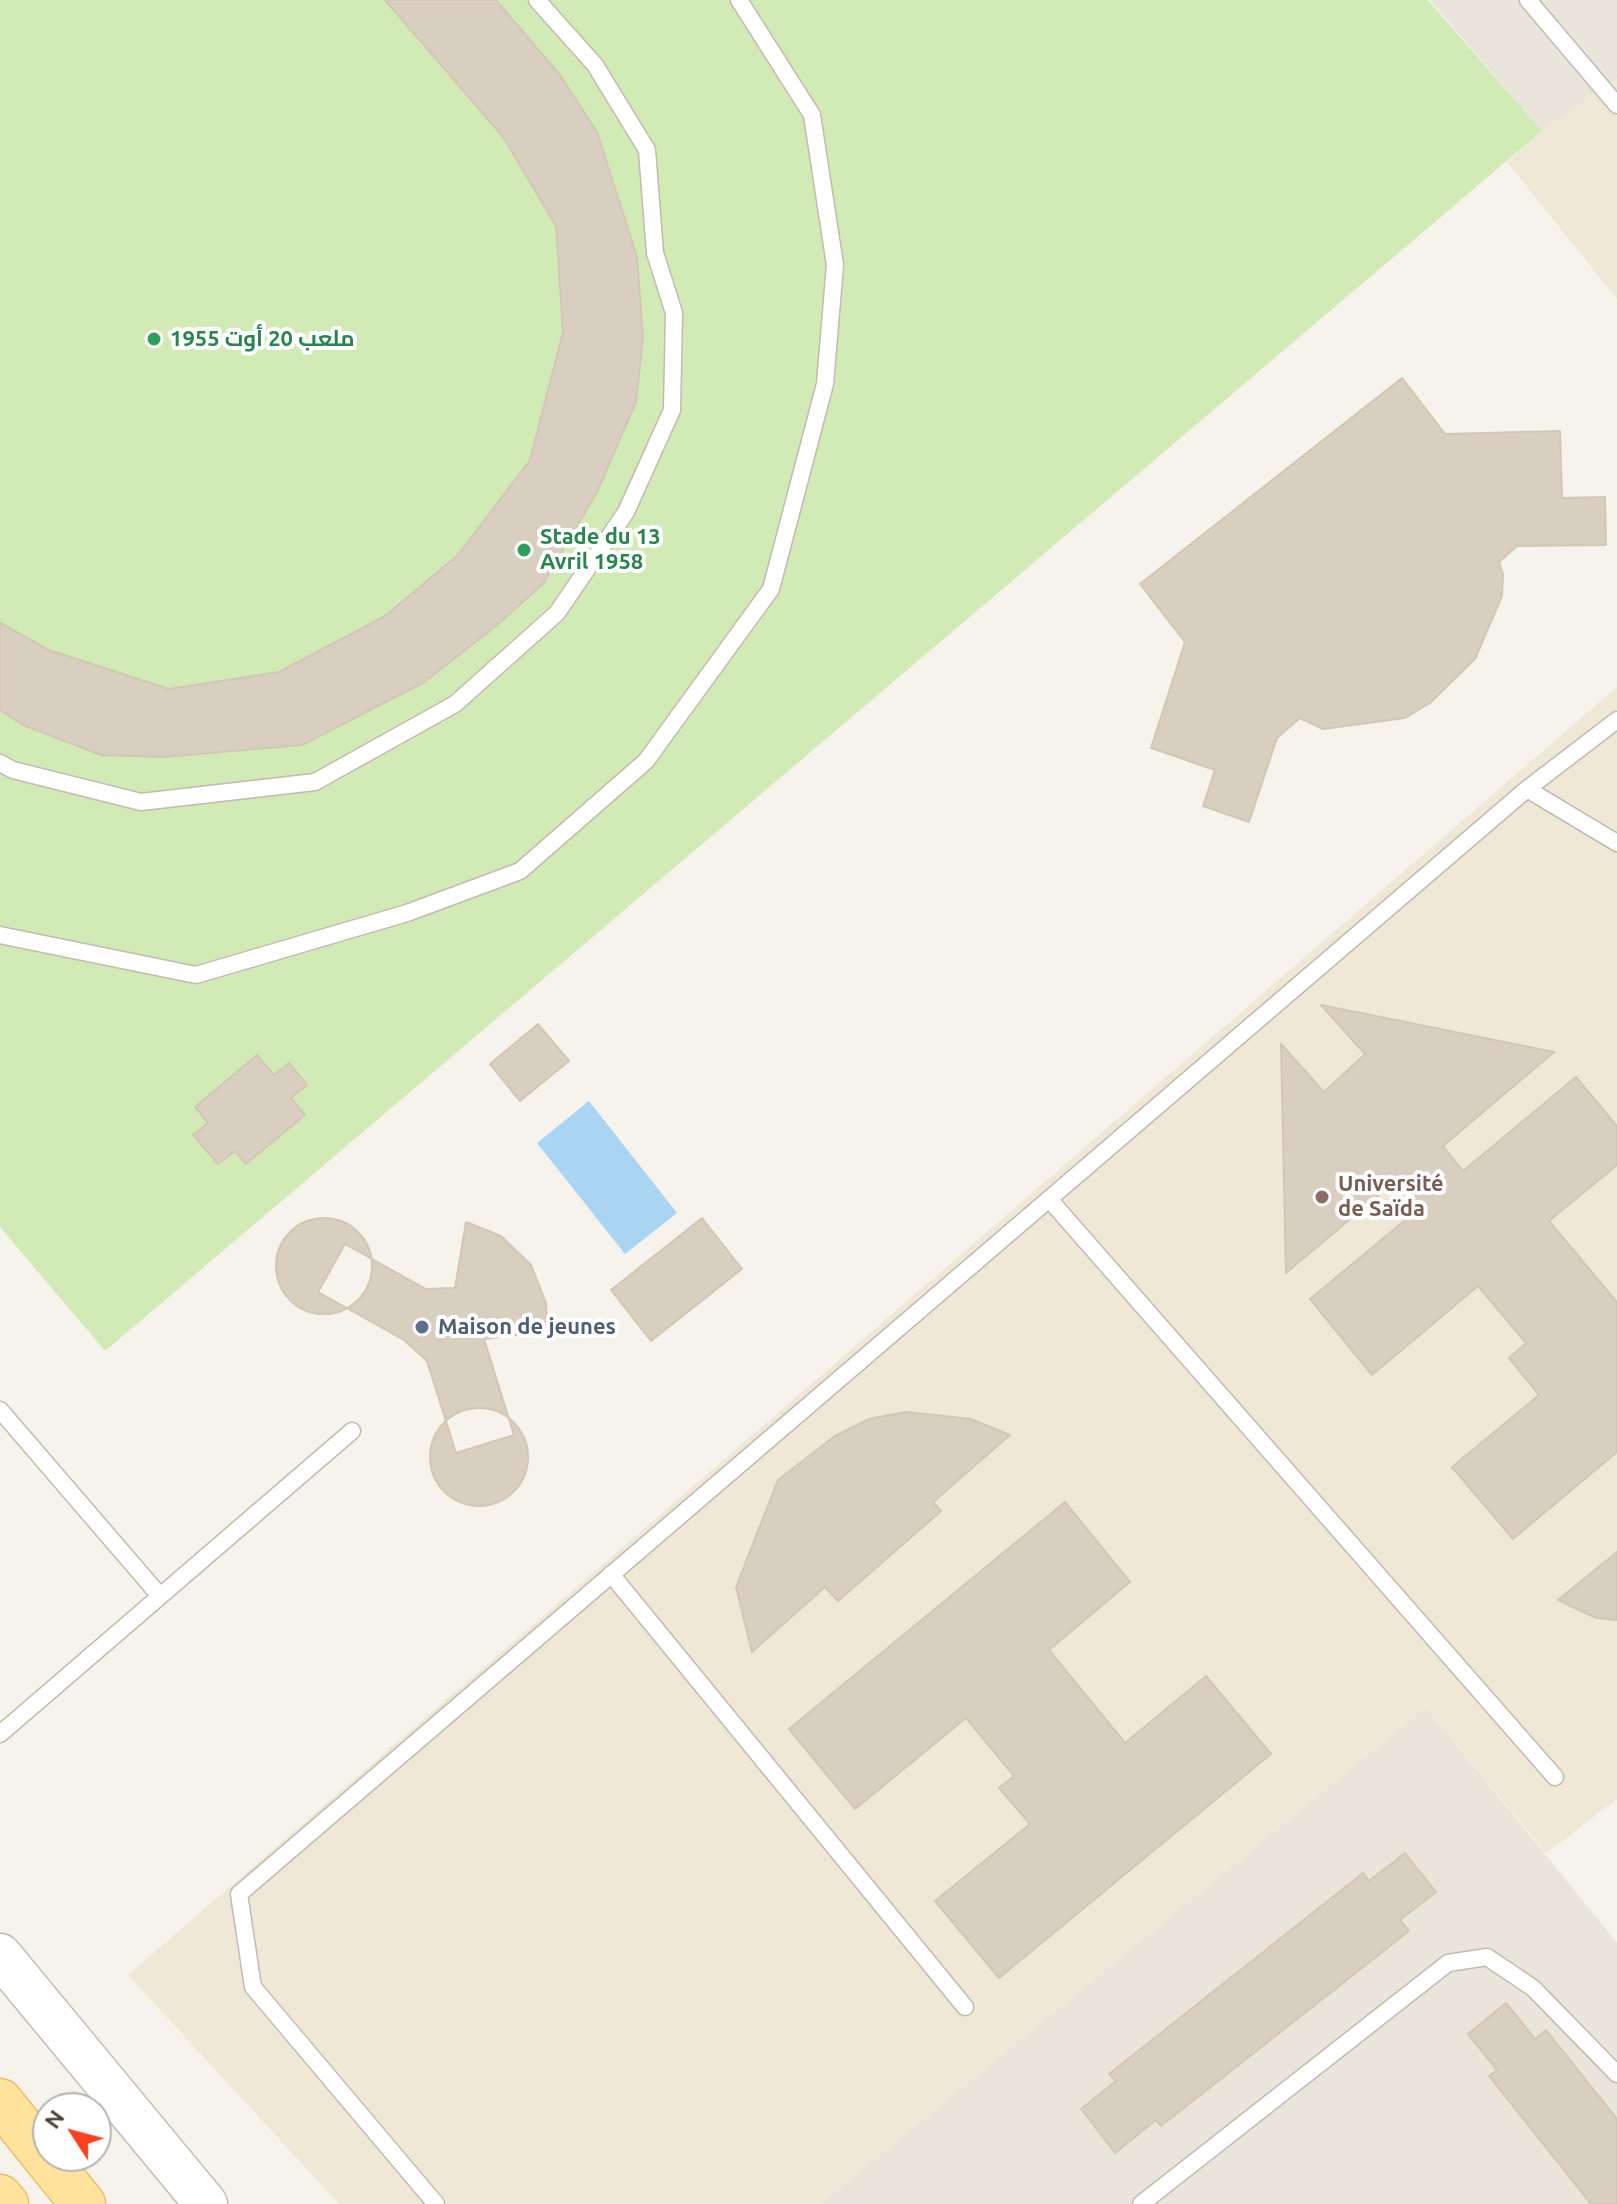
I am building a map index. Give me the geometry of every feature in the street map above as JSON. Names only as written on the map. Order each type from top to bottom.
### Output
[{"type":"main road","points":[[0,2101],[83,2204]]},
{"type":"main road","points":[[0,2197],[6,2204]]},
{"type":"street","points":[[0,1955],[206,2204]]},
{"type":"lane","points":[[0,763],[13,770],[141,802],[315,782],[455,704],[557,613],[626,512],[672,410],[674,313],[655,253],[647,150],[595,65],[537,0]]},
{"type":"lane","points":[[0,935],[196,975],[407,913],[520,871],[646,761],[771,589],[825,384],[835,265],[812,115],[739,0]]},
{"type":"lane","points":[[1528,0],[1617,105]]},
{"type":"lane","points":[[436,2204],[253,1987],[239,1894],[1527,789],[1617,720]]},
{"type":"lane","points":[[1527,789],[1617,843]]},
{"type":"lane","points":[[1049,1199],[1555,1777]]},
{"type":"lane","points":[[0,1410],[160,1596]]},
{"type":"lane","points":[[0,1734],[352,1431]]},
{"type":"lane","points":[[611,1574],[965,2007]]},
{"type":"lane","points":[[1141,2204],[1448,1963],[1487,1957],[1533,1988],[1617,2074]]},
{"type":"shaded area","points":[[1430,0],[1617,0],[1617,79],[1542,131]]},
{"type":"shaded area","points":[[1617,79],[1617,299],[1507,162],[1542,131]]},
{"type":"shaded area","name":"Université de Saïda","points":[[1617,687],[1617,1799],[1546,1853],[1426,1707],[820,2204],[339,2204],[128,1975]]},
{"type":"shaded area","points":[[1426,1707],[1617,1943],[1617,2204],[820,2204]]},
{"type":"green space","name":"Stade du 13 Avril 1958","points":[[0,0],[1428,0],[1542,131],[105,1351],[0,1227]]},
{"type":"water","points":[[589,1101],[677,1213],[625,1254],[537,1143]]},
{"type":"building","points":[[385,0],[496,0],[560,75],[597,132],[637,257],[643,337],[636,402],[597,492],[543,584],[496,626],[423,683],[302,745],[164,757],[101,755],[23,725],[0,710],[0,623],[49,650],[169,689],[279,672],[385,616],[458,555],[530,460],[563,332],[556,226],[504,138]]},
{"type":"building","points":[[1402,378],[1445,434],[1560,431],[1562,498],[1605,497],[1606,545],[1517,546],[1499,562],[1503,574],[1502,596],[1475,659],[1430,703],[1405,718],[1323,729],[1300,718],[1277,738],[1249,822],[1203,806],[1215,770],[1151,748],[1185,642],[1140,584]]},
{"type":"building","points":[[1321,1005],[1554,1052],[1443,1146],[1463,1171],[1576,1077],[1617,1126],[1617,1165],[1549,1221],[1617,1302],[1617,1452],[1513,1539],[1452,1467],[1539,1395],[1509,1358],[1526,1343],[1478,1286],[1372,1375],[1310,1299],[1421,1207],[1398,1179],[1286,1273],[1281,1044],[1324,1092],[1365,1054]]},
{"type":"building","points":[[538,1024],[569,1061],[520,1101],[490,1064]]},
{"type":"building","points":[[257,1055],[274,1075],[289,1063],[307,1085],[291,1098],[305,1115],[246,1164],[235,1151],[218,1164],[193,1135],[208,1123],[195,1107]]},
{"type":"building","points":[[324,1218],[342,1222],[358,1232],[368,1248],[372,1266],[368,1284],[358,1300],[342,1310],[324,1314],[306,1310],[290,1300],[280,1284],[276,1266],[280,1248],[290,1232],[306,1222]]},
{"type":"building","points":[[702,1218],[742,1269],[651,1341],[611,1290]]},
{"type":"building","points":[[466,1222],[501,1236],[531,1265],[546,1303],[547,1331],[484,1339],[514,1435],[456,1453],[427,1361],[404,1340],[318,1292],[345,1244],[426,1289],[455,1288]]},
{"type":"building","points":[[479,1408],[498,1412],[513,1423],[524,1438],[528,1457],[524,1476],[513,1491],[498,1502],[479,1506],[460,1502],[445,1491],[434,1476],[430,1457],[434,1438],[445,1423],[460,1412]]},
{"type":"building","points":[[906,1412],[971,1419],[1010,1435],[933,1502],[941,1511],[838,1601],[825,1587],[752,1652],[736,1587],[778,1480],[835,1436],[869,1419]]},
{"type":"building","points":[[1065,1502],[1130,1582],[1049,1650],[1125,1743],[1206,1676],[1271,1754],[999,1978],[935,1901],[1030,1824],[999,1788],[1014,1776],[966,1718],[855,1809],[789,1729]]},
{"type":"building","points":[[1617,1552],[1617,1620],[1596,1618],[1558,1600]]},
{"type":"building","points":[[1405,1853],[1436,1892],[1400,1920],[1409,1931],[1161,2126],[1156,2120],[1115,2153],[1081,2109],[1116,2081],[1109,2074],[1363,1873],[1369,1881]]},
{"type":"building","points":[[1506,2003],[1535,2039],[1546,2030],[1617,2119],[1617,2204],[1591,2204],[1489,2076],[1497,2070],[1468,2034]]},
{"type":"place","name":"ملعب 20 أوت 1955","points":[[154,339]]},
{"type":"place","name":"Stade du 13 Avril 1958","points":[[524,550]]},
{"type":"place","name":"Université de Saïda","points":[[1322,1197]]},
{"type":"place","name":"Maison de jeunes","points":[[422,1327]]}]
